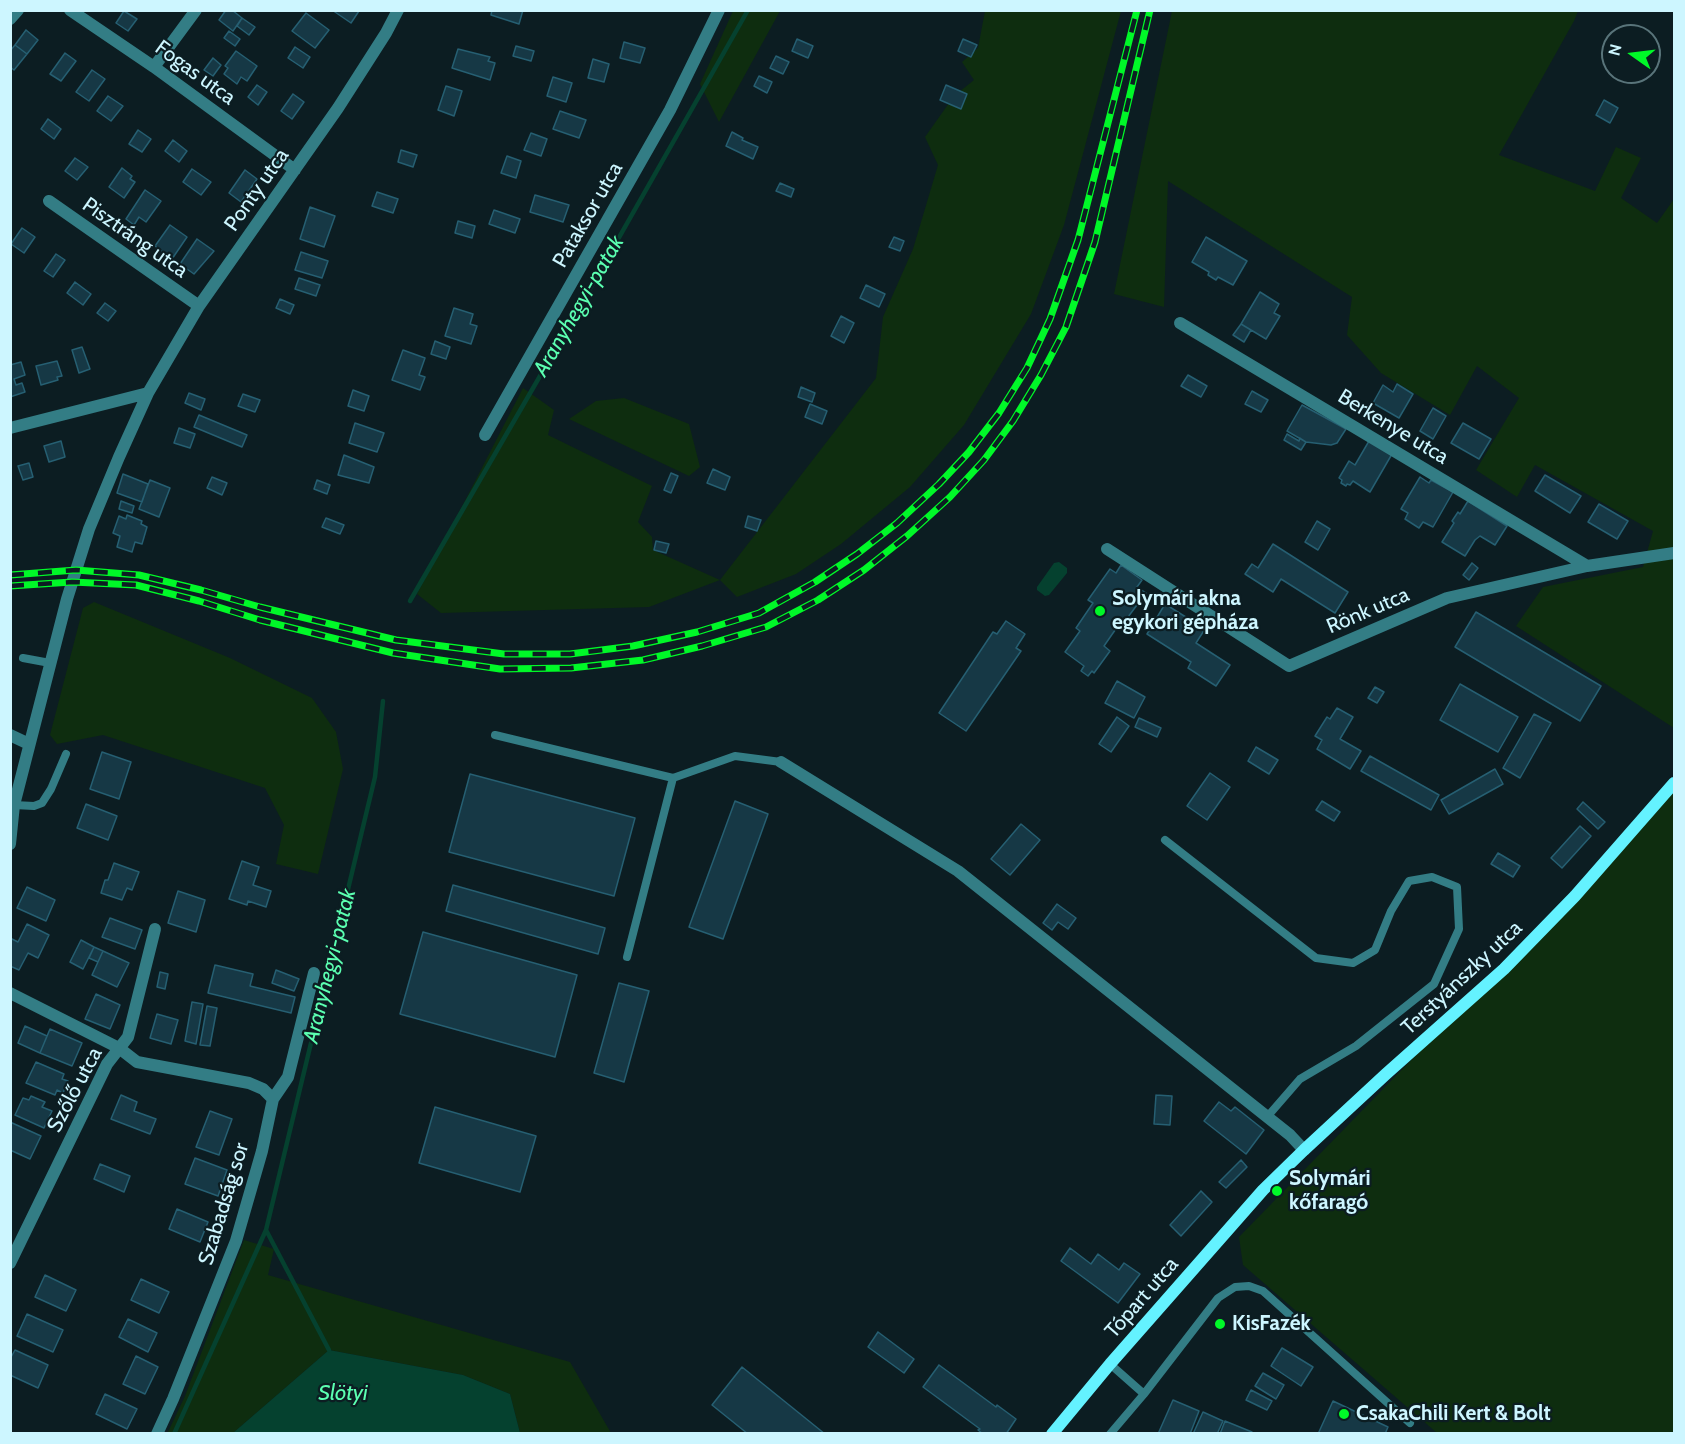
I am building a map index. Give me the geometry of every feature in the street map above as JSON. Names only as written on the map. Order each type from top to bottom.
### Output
[{"type":"main road","name":"Terstyánszky utca","points":[[1263,1190],[1504,969],[1575,896],[1674,783]]},
{"type":"main road","name":"Tópart utca","points":[[1052,1434],[1110,1364],[1263,1190]]},
{"type":"street","points":[[10,19],[18,10]]},
{"type":"street","name":"Fogas utca","points":[[70,10],[154,67],[295,170]]},
{"type":"street","points":[[154,67],[196,10]]},
{"type":"street","name":"Ponty utca","points":[[10,844],[14,805],[80,556],[110,477],[148,393],[199,306],[295,170],[386,33],[398,10]]},
{"type":"street","name":"Pataksor utca","points":[[484,435],[670,110],[720,10]]},
{"type":"street","name":"Pisztráng utca","points":[[49,201],[199,306]]},
{"type":"street","name":"Berkenye utca","points":[[1180,323],[1587,566]]},
{"type":"street","points":[[10,428],[148,393]]},
{"type":"street","name":"Rönk utca","points":[[1107,549],[1289,666],[1447,598],[1587,566],[1674,553]]},
{"type":"street","points":[[10,735],[29,744]]},
{"type":"street","points":[[781,762],[958,871],[1290,1135],[1304,1150]]},
{"type":"street","name":"Szőlő utca","points":[[10,1263],[107,1064],[128,1037],[155,930]]},
{"type":"street","name":"Szabadság sor","points":[[157,1434],[236,1241],[262,1151],[273,1099],[288,1077],[314,977]]},
{"type":"street","points":[[10,993],[119,1048],[137,1062],[249,1083],[263,1089],[273,1099]]},
{"type":"lane","points":[[23,658],[50,663]]},
{"type":"lane","points":[[495,735],[673,778],[735,756],[781,762]]},
{"type":"lane","points":[[14,805],[34,806],[42,803],[51,789],[66,754]]},
{"type":"lane","points":[[627,957],[673,778]]},
{"type":"lane","points":[[1166,840],[1316,958],[1353,963],[1375,950],[1391,911],[1409,882],[1432,877],[1457,887],[1459,929],[1434,984],[1356,1046],[1300,1079],[1267,1117]]},
{"type":"lane","points":[[1110,1434],[1218,1298],[1235,1287],[1249,1286],[1263,1291],[1410,1424]]},
{"type":"lane","points":[[1110,1364],[1144,1394]]},
{"type":"shaded area","points":[[733,11],[780,11],[719,122],[700,84]]},
{"type":"shaded area","points":[[985,11],[1121,11],[1064,225],[1031,314],[964,425],[910,487],[841,544],[796,574],[737,597],[720,580],[876,378],[883,317],[913,249],[938,165],[925,137],[954,96],[974,80],[962,62],[978,48]]},
{"type":"shaded area","points":[[1172,11],[1578,11],[1499,155],[1595,191],[1616,147],[1641,158],[1621,198],[1657,223],[1674,199],[1674,728],[1516,626],[1543,587],[1643,567],[1653,531],[1535,465],[1517,497],[1476,470],[1519,398],[1477,366],[1450,415],[1381,373],[1347,335],[1352,297],[1168,181],[1164,307],[1114,294]]},
{"type":"shaded area","points":[[523,388],[554,410],[548,435],[652,486],[638,522],[652,537],[653,550],[720,580],[649,607],[441,613],[417,594]]},
{"type":"shaded area","points":[[624,398],[689,424],[700,467],[689,476],[569,419],[596,401]]},
{"type":"shaded area","points":[[94,602],[230,658],[312,698],[336,732],[343,769],[318,874],[276,864],[284,825],[265,788],[103,735],[57,744],[50,735],[83,608]]},
{"type":"shaded area","points":[[1674,790],[1674,1433],[1437,1433],[1243,1265],[1239,1237]]},
{"type":"shaded area","points":[[244,1240],[274,1249],[268,1275],[570,1362],[611,1433],[520,1433],[510,1394],[463,1375],[329,1350],[233,1433],[167,1434],[185,1396]]},
{"type":"water","points":[[1059,562],[1067,568],[1067,573],[1049,595],[1045,596],[1037,590],[1037,587],[1054,563]]},
{"type":"water","name":"Slötyi","points":[[329,1350],[463,1375],[510,1394],[520,1433],[233,1433]]},
{"type":"building","points":[[226,10],[232,10],[242,18],[233,31],[219,20]]},
{"type":"building","points":[[332,10],[359,10],[359,11],[351,23]]},
{"type":"building","points":[[492,10],[523,10],[519,24],[491,15]]},
{"type":"building","points":[[124,11],[137,19],[128,31],[116,23]]},
{"type":"building","points":[[306,13],[329,30],[315,48],[292,31]]},
{"type":"building","points":[[242,18],[255,27],[249,35],[237,26]]},
{"type":"building","points":[[26,30],[38,40],[27,54],[15,45]]},
{"type":"building","points":[[229,31],[240,39],[235,46],[224,38]]},
{"type":"building","points":[[797,39],[813,46],[808,58],[792,51]]},
{"type":"building","points":[[963,39],[977,45],[971,57],[958,51]]},
{"type":"building","points":[[624,42],[645,48],[640,63],[620,58]]},
{"type":"building","points":[[15,45],[27,54],[14,70],[10,67],[10,51]]},
{"type":"building","points":[[516,46],[534,51],[531,61],[513,56]]},
{"type":"building","points":[[295,47],[310,57],[303,68],[288,58]]},
{"type":"building","points":[[458,49],[490,57],[488,61],[495,63],[490,80],[452,68]]},
{"type":"building","points":[[236,51],[257,66],[247,81],[241,77],[237,84],[224,74],[228,68],[225,66]]},
{"type":"building","points":[[65,53],[76,61],[61,81],[50,74]]},
{"type":"building","points":[[776,56],[789,62],[783,74],[770,68]]},
{"type":"building","points":[[213,58],[221,65],[213,76],[204,70]]},
{"type":"building","points":[[593,59],[609,64],[604,82],[588,78]]},
{"type":"building","points":[[92,70],[105,79],[89,101],[76,92]]},
{"type":"building","points":[[759,76],[772,82],[767,93],[754,86]]},
{"type":"building","points":[[553,77],[572,83],[566,102],[547,96]]},
{"type":"building","points":[[257,85],[267,92],[258,105],[248,97]]},
{"type":"building","points":[[946,85],[967,94],[961,109],[940,100]]},
{"type":"building","points":[[446,86],[462,91],[454,116],[438,110]]},
{"type":"building","points":[[293,94],[304,102],[292,119],[281,111]]},
{"type":"building","points":[[108,96],[123,106],[111,121],[97,111]]},
{"type":"building","points":[[1604,100],[1618,108],[1610,123],[1596,115]]},
{"type":"building","points":[[560,111],[586,120],[579,138],[553,129]]},
{"type":"building","points":[[48,119],[61,129],[54,139],[41,129]]},
{"type":"building","points":[[138,130],[151,139],[142,152],[129,144]]},
{"type":"building","points":[[732,132],[743,138],[742,140],[758,147],[753,159],[726,146]]},
{"type":"building","points":[[531,133],[547,139],[541,156],[524,150]]},
{"type":"building","points":[[173,140],[187,151],[179,162],[165,151]]},
{"type":"building","points":[[401,150],[417,155],[413,167],[398,162]]},
{"type":"building","points":[[507,156],[521,161],[516,178],[501,173]]},
{"type":"building","points":[[75,158],[88,167],[77,180],[65,171]]},
{"type":"building","points":[[122,168],[132,176],[130,179],[135,182],[124,198],[109,187]]},
{"type":"building","points":[[192,169],[211,182],[201,195],[183,182]]},
{"type":"building","points":[[245,170],[257,179],[241,202],[229,193]]},
{"type":"building","points":[[780,183],[794,189],[791,197],[776,191]]},
{"type":"building","points":[[145,190],[161,201],[146,222],[139,217],[134,225],[126,219]]},
{"type":"building","points":[[377,192],[398,199],[393,213],[372,206]]},
{"type":"building","points":[[535,195],[569,205],[563,222],[530,212]]},
{"type":"building","points":[[310,207],[335,216],[324,247],[300,239]]},
{"type":"building","points":[[494,210],[520,219],[515,233],[489,224]]},
{"type":"building","points":[[458,221],[475,226],[472,238],[455,233]]},
{"type":"building","points":[[170,225],[187,237],[172,259],[155,246]]},
{"type":"building","points":[[22,228],[35,237],[24,253],[11,244]]},
{"type":"building","points":[[894,237],[904,241],[900,251],[889,247]]},
{"type":"building","points":[[1206,237],[1247,261],[1233,285],[1218,277],[1216,280],[1208,275],[1209,272],[1192,262]]},
{"type":"building","points":[[197,239],[214,251],[194,274],[180,264]]},
{"type":"building","points":[[301,252],[328,261],[322,278],[295,270]]},
{"type":"building","points":[[56,254],[65,260],[53,277],[44,271]]},
{"type":"building","points":[[299,278],[320,285],[316,296],[295,289]]},
{"type":"building","points":[[75,282],[91,294],[83,305],[67,293]]},
{"type":"building","points":[[866,285],[885,294],[879,307],[860,298]]},
{"type":"building","points":[[1260,292],[1279,304],[1274,313],[1280,316],[1266,339],[1241,324]]},
{"type":"building","points":[[280,299],[294,305],[290,314],[276,308]]},
{"type":"building","points":[[105,303],[116,311],[108,321],[97,313]]},
{"type":"building","points":[[454,308],[473,314],[470,324],[477,326],[471,344],[445,336]]},
{"type":"building","points":[[841,316],[854,323],[844,343],[831,336]]},
{"type":"building","points":[[1241,324],[1251,330],[1244,342],[1233,335]]},
{"type":"building","points":[[435,341],[450,347],[446,359],[431,354]]},
{"type":"building","points":[[82,347],[90,369],[79,373],[72,350]]},
{"type":"building","points":[[403,350],[425,358],[419,375],[425,377],[420,390],[392,380]]},
{"type":"building","points":[[57,361],[62,376],[57,377],[58,380],[41,385],[36,366]]},
{"type":"building","points":[[21,362],[25,375],[14,379],[16,385],[22,383],[25,392],[10,397],[10,365]]},
{"type":"building","points":[[1188,375],[1207,386],[1201,397],[1181,386]]},
{"type":"building","points":[[1397,384],[1413,394],[1399,418],[1373,403],[1383,385],[1393,392]]},
{"type":"building","points":[[801,387],[815,393],[812,402],[798,397]]},
{"type":"building","points":[[353,390],[369,396],[364,411],[348,406]]},
{"type":"building","points":[[1252,391],[1268,400],[1261,412],[1245,404]]},
{"type":"building","points":[[189,393],[205,399],[201,410],[185,403]]},
{"type":"building","points":[[243,394],[260,400],[255,412],[238,406]]},
{"type":"building","points":[[810,404],[827,411],[822,424],[805,417]]},
{"type":"building","points":[[1302,405],[1346,429],[1337,443],[1331,445],[1306,442],[1287,431]]},
{"type":"building","points":[[1433,408],[1446,416],[1433,439],[1420,431]]},
{"type":"building","points":[[199,415],[247,435],[242,447],[194,427]]},
{"type":"building","points":[[355,423],[384,433],[377,452],[349,443]]},
{"type":"building","points":[[1463,423],[1491,439],[1479,459],[1451,443]]},
{"type":"building","points":[[179,428],[195,434],[190,448],[174,443]]},
{"type":"building","points":[[1287,434],[1306,442],[1301,450],[1284,440]]},
{"type":"building","points":[[61,441],[65,457],[49,462],[44,446]]},
{"type":"building","points":[[1369,441],[1392,454],[1370,492],[1353,481],[1346,486],[1339,478],[1349,461],[1355,465]]},
{"type":"building","points":[[344,455],[374,467],[369,483],[338,475]]},
{"type":"building","points":[[29,463],[33,477],[23,480],[18,466]]},
{"type":"building","points":[[713,469],[730,477],[725,490],[707,483]]},
{"type":"building","points":[[671,473],[678,476],[671,493],[664,490]]},
{"type":"building","points":[[123,474],[148,484],[142,502],[117,493]]},
{"type":"building","points":[[1545,475],[1581,496],[1570,513],[1535,491]]},
{"type":"building","points":[[212,477],[227,483],[222,495],[207,488]]},
{"type":"building","points":[[1420,477],[1429,483],[1431,480],[1453,492],[1433,527],[1423,522],[1419,528],[1405,519],[1408,513],[1401,509]]},
{"type":"building","points":[[150,480],[170,488],[159,517],[139,509]]},
{"type":"building","points":[[317,480],[330,485],[327,494],[314,489]]},
{"type":"building","points":[[121,501],[134,506],[132,513],[119,509]]},
{"type":"building","points":[[1468,501],[1507,526],[1495,545],[1480,536],[1465,556],[1442,542],[1454,523],[1452,521],[1458,512],[1460,514]]},
{"type":"building","points":[[1599,504],[1628,521],[1617,539],[1588,522]]},
{"type":"building","points":[[127,515],[142,521],[141,524],[147,527],[142,544],[135,542],[132,552],[117,547],[120,536],[113,533],[119,516],[126,519]]},
{"type":"building","points":[[748,516],[761,520],[757,531],[745,527]]},
{"type":"building","points":[[326,518],[344,525],[340,534],[322,527]]},
{"type":"building","points":[[1317,521],[1330,529],[1318,550],[1305,542]]},
{"type":"building","points":[[656,541],[669,544],[666,553],[654,550]]},
{"type":"building","points":[[1273,544],[1348,592],[1335,613],[1281,579],[1273,592],[1245,574],[1252,564],[1258,568]]},
{"type":"building","points":[[1472,563],[1478,568],[1469,580],[1463,575]]},
{"type":"building","points":[[1121,565],[1142,580],[1137,587],[1146,593],[1122,625],[1120,623],[1104,646],[1110,651],[1094,673],[1092,671],[1088,676],[1081,671],[1084,666],[1065,652],[1080,631],[1076,628],[1093,603],[1088,600],[1110,569],[1116,573]]},
{"type":"building","points":[[1165,604],[1205,629],[1196,643],[1230,665],[1216,686],[1188,668],[1191,662],[1147,634]]},
{"type":"building","points":[[1476,612],[1601,686],[1580,721],[1455,647]]},
{"type":"building","points":[[1006,621],[1025,634],[1016,648],[1021,651],[966,731],[939,713],[993,632],[997,634]]},
{"type":"building","points":[[1117,681],[1145,697],[1134,718],[1105,703]]},
{"type":"building","points":[[1460,684],[1518,717],[1498,752],[1440,720]]},
{"type":"building","points":[[1375,687],[1384,692],[1377,703],[1368,698]]},
{"type":"building","points":[[1337,708],[1353,717],[1340,739],[1361,751],[1350,769],[1317,749],[1322,740],[1315,736],[1327,717],[1330,719]]},
{"type":"building","points":[[1534,714],[1551,723],[1520,778],[1503,768]]},
{"type":"building","points":[[1117,717],[1129,726],[1111,752],[1099,744]]},
{"type":"building","points":[[1139,718],[1161,728],[1157,737],[1135,727]]},
{"type":"building","points":[[1256,747],[1278,760],[1269,774],[1248,761]]},
{"type":"building","points":[[102,752],[131,762],[119,799],[90,789]]},
{"type":"building","points":[[1370,756],[1439,795],[1431,810],[1361,771]]},
{"type":"building","points":[[1495,769],[1503,784],[1449,814],[1441,800]]},
{"type":"building","points":[[1210,773],[1230,787],[1207,820],[1187,806]]},
{"type":"building","points":[[470,774],[635,818],[614,896],[449,852]]},
{"type":"building","points":[[735,801],[768,814],[723,939],[689,927]]},
{"type":"building","points":[[1322,801],[1340,812],[1334,821],[1316,810]]},
{"type":"building","points":[[1583,802],[1605,822],[1598,829],[1577,809]]},
{"type":"building","points":[[86,804],[117,816],[108,840],[77,828]]},
{"type":"building","points":[[1021,824],[1040,840],[1010,875],[991,859]]},
{"type":"building","points":[[1580,826],[1591,836],[1562,868],[1551,858]]},
{"type":"building","points":[[1498,853],[1520,866],[1513,877],[1491,864]]},
{"type":"building","points":[[242,861],[259,867],[253,885],[271,891],[266,907],[248,901],[247,905],[229,899]]},
{"type":"building","points":[[114,863],[139,872],[132,890],[127,888],[122,900],[101,893]]},
{"type":"building","points":[[453,885],[605,928],[598,954],[446,911]]},
{"type":"building","points":[[27,887],[55,900],[46,921],[17,908]]},
{"type":"building","points":[[178,891],[205,900],[196,932],[168,923]]},
{"type":"building","points":[[1057,904],[1076,918],[1068,929],[1058,922],[1052,930],[1043,923]]},
{"type":"building","points":[[110,918],[142,930],[135,949],[102,937]]},
{"type":"building","points":[[27,924],[49,935],[38,958],[28,953],[19,970],[10,966],[10,938],[18,942]]},
{"type":"building","points":[[423,932],[577,975],[555,1057],[400,1014]]},
{"type":"building","points":[[81,940],[94,947],[83,969],[70,962]]},
{"type":"building","points":[[94,947],[103,951],[98,962],[89,958]]},
{"type":"building","points":[[103,951],[129,963],[117,987],[92,975]]},
{"type":"building","points":[[215,965],[253,974],[250,986],[295,997],[291,1013],[208,993]]},
{"type":"building","points":[[276,970],[299,979],[294,991],[272,983]]},
{"type":"building","points":[[160,972],[168,974],[165,989],[157,987]]},
{"type":"building","points":[[619,983],[649,991],[624,1082],[594,1073]]},
{"type":"building","points":[[96,994],[120,1005],[110,1029],[85,1019]]},
{"type":"building","points":[[192,1002],[203,1004],[196,1044],[185,1041]]},
{"type":"building","points":[[207,1006],[217,1008],[210,1046],[200,1045]]},
{"type":"building","points":[[157,1014],[178,1020],[171,1044],[150,1038]]},
{"type":"building","points":[[25,1026],[47,1036],[40,1053],[18,1043]]},
{"type":"building","points":[[50,1029],[82,1043],[72,1066],[40,1053]]},
{"type":"building","points":[[36,1062],[64,1074],[62,1079],[68,1081],[63,1093],[57,1090],[55,1095],[26,1083]]},
{"type":"building","points":[[121,1095],[137,1102],[134,1111],[156,1119],[150,1134],[111,1119]]},
{"type":"building","points":[[1156,1095],[1172,1096],[1170,1125],[1154,1124]]},
{"type":"building","points":[[31,1096],[45,1102],[42,1107],[52,1111],[44,1128],[15,1115],[23,1098],[29,1100]]},
{"type":"building","points":[[1219,1102],[1231,1111],[1235,1107],[1264,1130],[1246,1154],[1204,1121]]},
{"type":"building","points":[[435,1107],[536,1136],[520,1192],[419,1163]]},
{"type":"building","points":[[210,1111],[232,1119],[219,1155],[196,1147]]},
{"type":"building","points":[[10,1122],[41,1136],[30,1159],[10,1150]]},
{"type":"building","points":[[195,1158],[227,1170],[218,1196],[185,1184]]},
{"type":"building","points":[[1241,1160],[1247,1167],[1226,1188],[1219,1182]]},
{"type":"building","points":[[100,1164],[130,1176],[124,1192],[94,1179]]},
{"type":"building","points":[[1201,1191],[1212,1202],[1181,1236],[1170,1225]]},
{"type":"building","points":[[177,1209],[208,1222],[200,1242],[169,1229]]},
{"type":"building","points":[[1070,1248],[1091,1264],[1098,1254],[1119,1270],[1124,1263],[1140,1274],[1118,1303],[1061,1261]]},
{"type":"building","points":[[45,1275],[76,1290],[66,1311],[35,1297]]},
{"type":"building","points":[[141,1279],[169,1292],[159,1313],[131,1300]]},
{"type":"building","points":[[27,1314],[63,1330],[53,1352],[17,1336]]},
{"type":"building","points":[[128,1319],[157,1333],[148,1352],[119,1337]]},
{"type":"building","points":[[878,1332],[914,1359],[904,1373],[868,1347]]},
{"type":"building","points":[[1282,1348],[1313,1367],[1301,1386],[1271,1366]]},
{"type":"building","points":[[15,1350],[48,1365],[38,1388],[10,1375],[10,1359]]},
{"type":"building","points":[[136,1356],[158,1367],[145,1394],[123,1384]]},
{"type":"building","points":[[939,1365],[1016,1419],[1006,1434],[983,1434],[978,1430],[980,1429],[923,1387]]},
{"type":"building","points":[[742,1367],[825,1434],[748,1434],[712,1405]]},
{"type":"building","points":[[1263,1373],[1284,1385],[1276,1399],[1255,1386]]},
{"type":"building","points":[[1251,1390],[1272,1401],[1267,1410],[1246,1400]]},
{"type":"building","points":[[105,1394],[137,1409],[127,1429],[96,1414]]},
{"type":"building","points":[[1173,1400],[1199,1411],[1190,1434],[1158,1434]]},
{"type":"building","name":"CsakaChili Kert & Bolt","points":[[1333,1401],[1388,1427],[1385,1434],[1318,1434]]},
{"type":"building","points":[[1203,1412],[1223,1421],[1217,1434],[1193,1434]]},
{"type":"building","points":[[1225,1421],[1252,1432],[1251,1434],[1220,1434]]},
{"type":"waterway","name":"Aranyhegyi-patak","points":[[410,601],[748,10]]},
{"type":"waterway","name":"Aranyhegyi-patak","points":[[174,1434],[266,1230],[375,777],[383,701]]},
{"type":"waterway","name":"Aranyhegyi-patak","points":[[266,1230],[329,1350]]},
{"type":"railway","points":[[10,575],[76,570],[139,575],[396,640],[504,654],[570,654],[633,646],[697,632],[759,613],[815,582],[857,554],[897,523],[969,452],[999,413],[1027,368],[1050,319],[1078,240],[1137,10]]},
{"type":"railway","points":[[10,586],[72,582],[136,585],[260,620],[393,653],[500,669],[571,668],[643,660],[766,627],[818,600],[864,570],[907,536],[950,497],[984,460],[1013,421],[1066,327],[1095,242],[1150,10]]},
{"type":"place","name":"Solymári akna egykori gépháza","points":[[1100,611]]},
{"type":"place","name":"Solymári kőfaragó","points":[[1277,1191]]},
{"type":"place","name":"KisFazék","points":[[1220,1324]]},
{"type":"place","name":"CsakaChili Kert & Bolt","points":[[1344,1414]]}]
